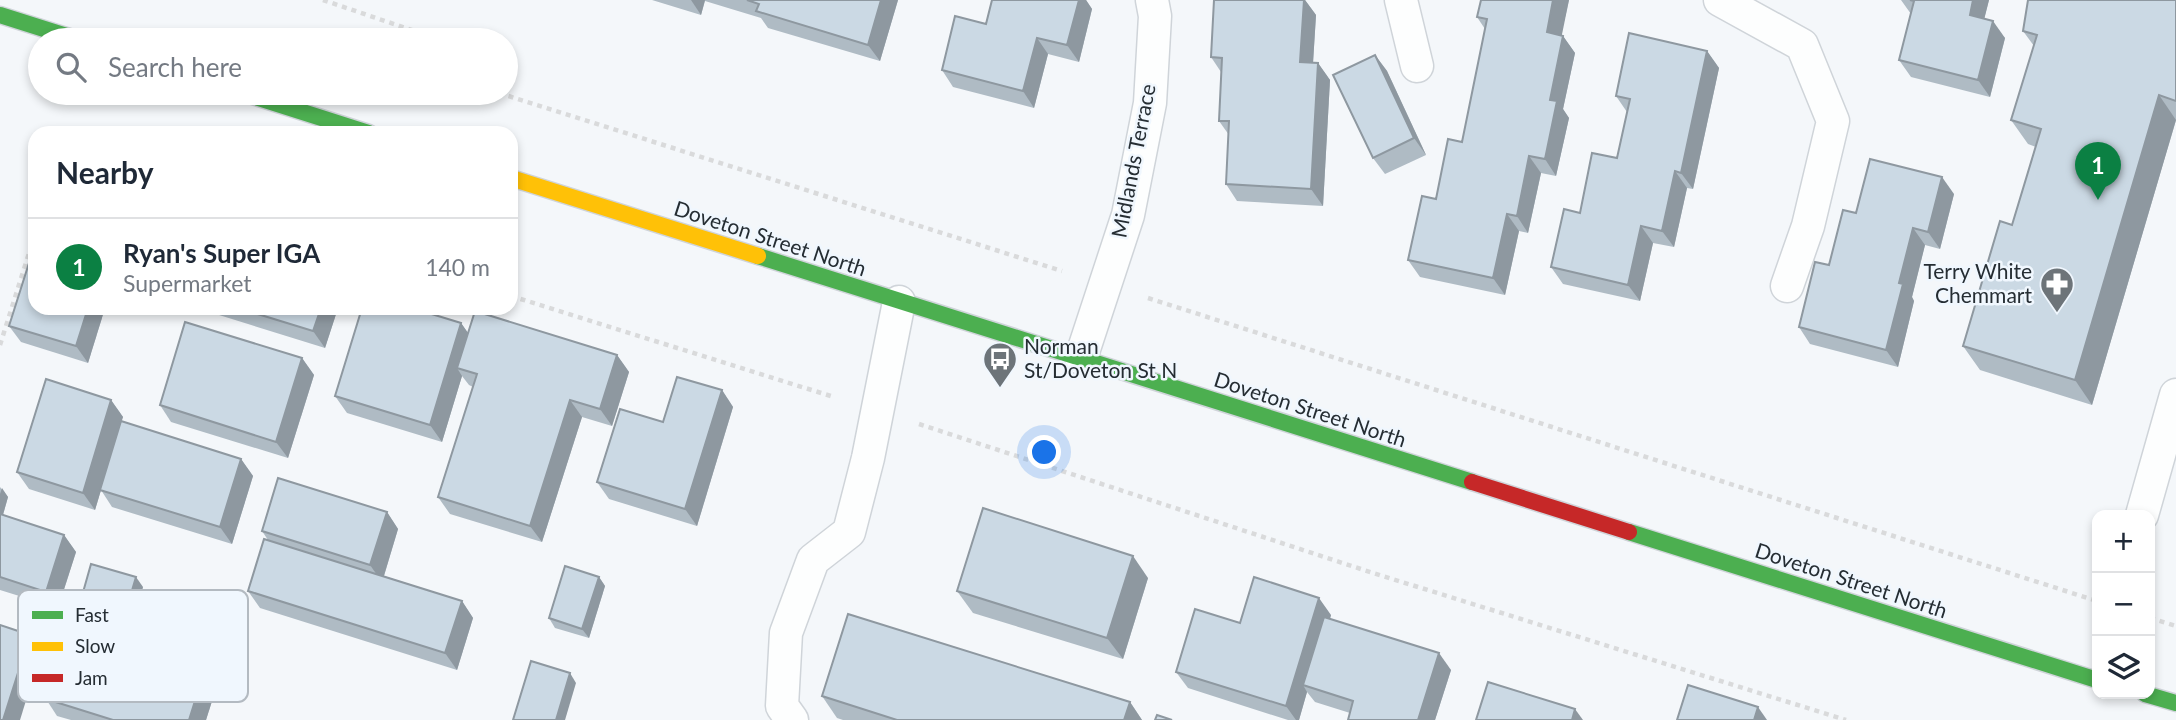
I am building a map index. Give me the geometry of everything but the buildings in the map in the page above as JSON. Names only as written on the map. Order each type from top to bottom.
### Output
[{"type":"main road","points":[[0,15],[41,28]]},
{"type":"main road","points":[[281,105],[347,126]]},
{"type":"main road","name":"Doveton Street North","points":[[518,180],[899,302],[2092,670]]},
{"type":"main road","points":[[2155,697],[2176,703]]},
{"type":"lane","name":"Midlands Terrace","points":[[1081,358],[1128,215],[1150,103],[1155,16],[1152,0]]},
{"type":"lane","points":[[1401,0],[1417,66]]},
{"type":"lane","points":[[1720,0],[1802,45],[1833,121],[1808,226],[1787,286]]},
{"type":"lane","points":[[792,720],[782,706],[786,633],[813,560],[849,531],[899,302]]},
{"type":"lane","points":[[2143,510],[2176,395]]},
{"type":"path","points":[[323,0],[406,28]]},
{"type":"path","points":[[518,99],[2092,599]]},
{"type":"path","points":[[0,345],[28,256]]},
{"type":"path","points":[[518,298],[876,410],[1386,577],[1846,720]]},
{"type":"path","points":[[2155,620],[2176,626]]},
{"type":"traffic: fast","points":[[0,15],[41,28]]},
{"type":"traffic: fast","points":[[281,105],[347,126]]},
{"type":"traffic: fast","points":[[758,256],[1472,482]]},
{"type":"traffic: fast","points":[[1629,532],[2092,678]]},
{"type":"traffic: fast","points":[[2155,697],[2176,703]]},
{"type":"traffic: slow","points":[[518,180],[758,256]]},
{"type":"traffic: jam","points":[[1472,482],[1629,532]]},
{"type":"place","name":"Ryan's Super IGA","points":[[2098,200]]},
{"type":"place","name":"Terry White Chemmart","points":[[2057,314]]},
{"type":"place","name":"Norman St/Doveton St N","points":[[1000,389]]}]
